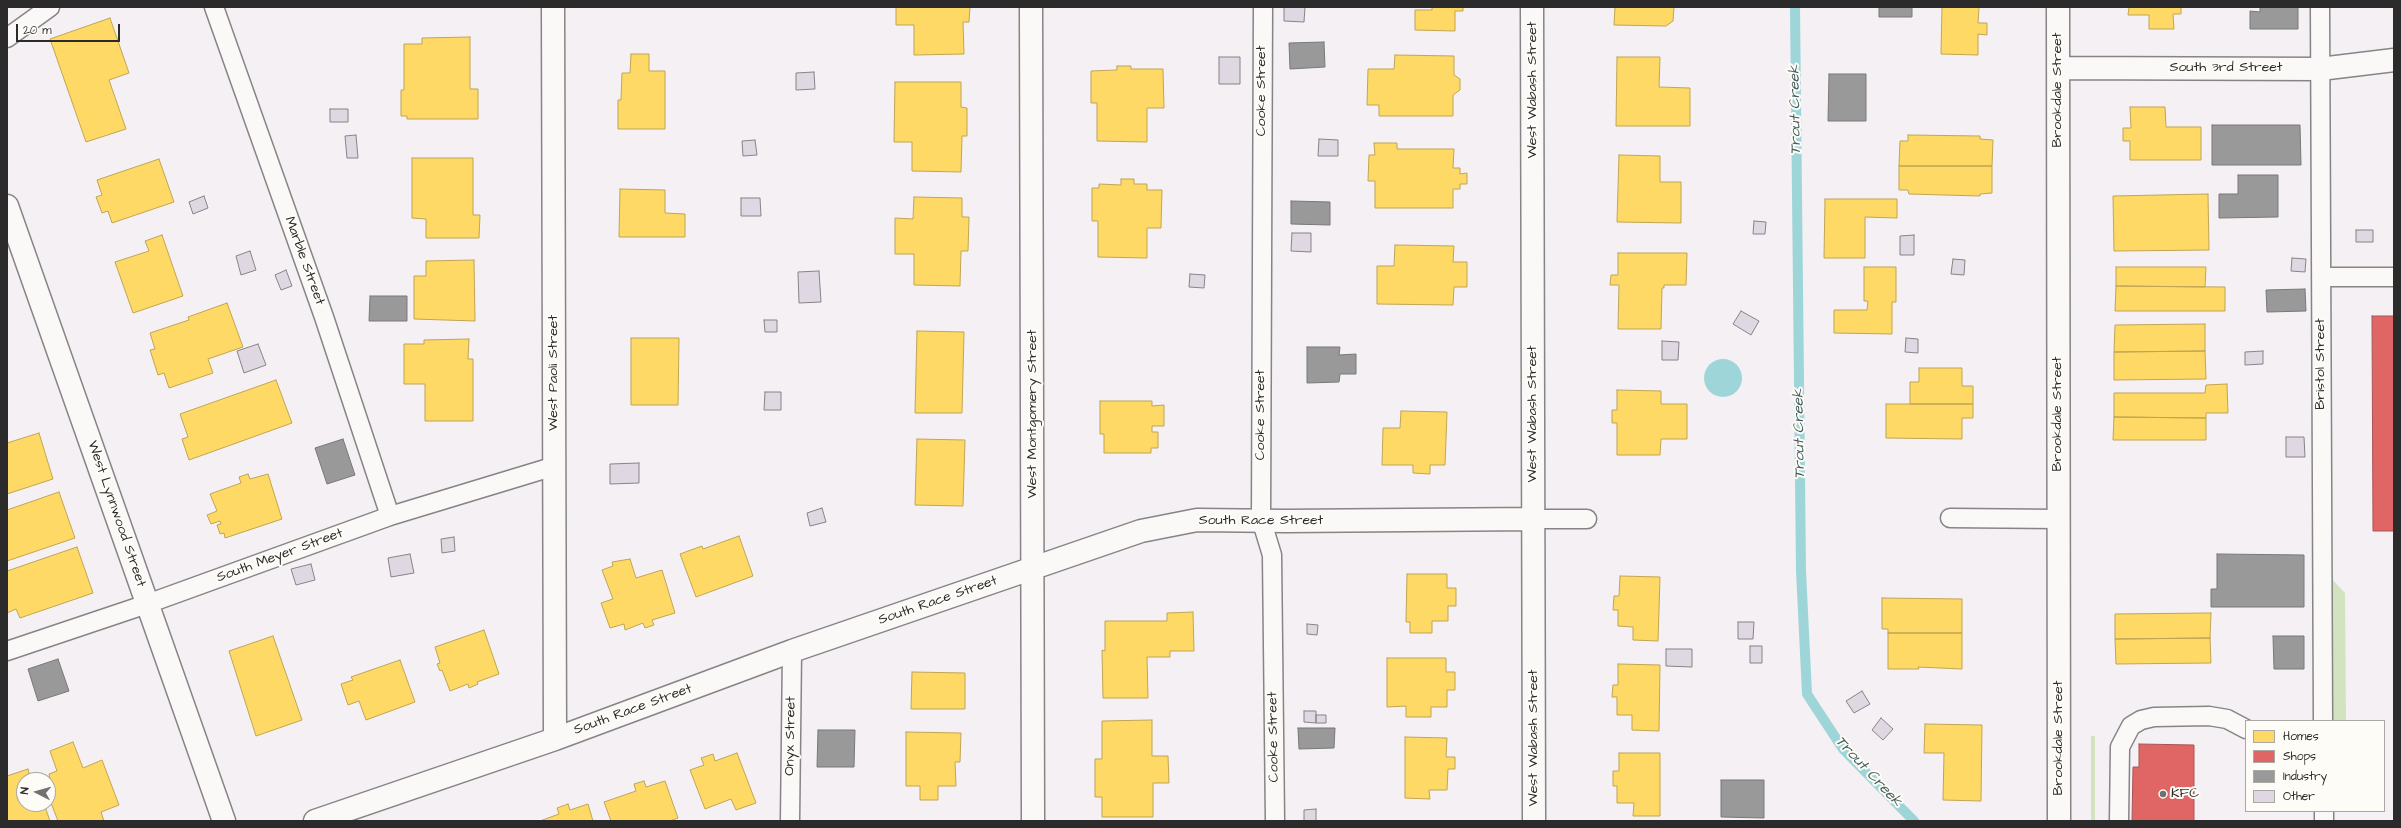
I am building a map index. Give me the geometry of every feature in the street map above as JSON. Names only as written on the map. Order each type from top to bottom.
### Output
[{"type":"street","name":"West Paoli Street","points":[[553,7],[555,739]]},
{"type":"street","name":"West Montgomery Street","points":[[1031,7],[1034,568],[1033,821]]},
{"type":"street","name":"West Wabash Street","points":[[1532,7],[1534,821]]},
{"type":"street","name":"Brookdale Street","points":[[2058,7],[2059,821]]},
{"type":"street","name":"South 3rd Street","points":[[2058,68],[2320,68],[2394,60]]},
{"type":"street","name":"West Lynnwood Street","points":[[7,206],[224,821]]},
{"type":"street","name":"South Race Street","points":[[314,821],[555,739],[792,650],[1141,531],[1197,520],[1261,519],[1286,521],[1533,519]]},
{"type":"lane","points":[[7,38],[50,7]]},
{"type":"lane","name":"Marble Street","points":[[214,7],[324,317],[390,516]]},
{"type":"lane","name":"Cooke Street","points":[[1263,7],[1261,519],[1272,555],[1275,821]]},
{"type":"lane","name":"Bristol Street","points":[[2320,7],[2323,720]]},
{"type":"lane","points":[[2320,277],[2394,277]]},
{"type":"lane","name":"South Meyer Street","points":[[7,651],[147,604],[390,516],[555,466]]},
{"type":"lane","points":[[1950,518],[2059,518]]},
{"type":"lane","name":"South Race Street","points":[[1533,519],[1587,519]]},
{"type":"lane","name":"Onyx Street","points":[[790,821],[792,650]]},
{"type":"lane","points":[[2119,821],[2120,748],[2131,726],[2141,720],[2154,717],[2208,716],[2227,719],[2245,728]]},
{"type":"green space","points":[[2329,576],[2345,593],[2346,720],[2329,720]]},
{"type":"green space","points":[[2091,736],[2095,736],[2095,821],[2091,821]]},
{"type":"water","points":[[1719,359],[1727,359],[1734,362],[1739,367],[1742,378],[1739,389],[1734,394],[1727,397],[1719,397],[1712,394],[1707,389],[1704,382],[1704,374],[1707,367],[1712,362]]},
{"type":"building: Homes","points":[[896,7],[970,7],[969,22],[963,22],[964,54],[914,55],[914,25],[896,25]]},
{"type":"building: Homes","points":[[1432,7],[1463,7],[1463,11],[1455,11],[1455,31],[1415,30],[1415,10],[1432,10]]},
{"type":"building: Homes","points":[[1615,7],[1674,7],[1673,21],[1666,26],[1614,25]]},
{"type":"building: Homes","points":[[1942,7],[1979,7],[1978,23],[1987,23],[1987,35],[1978,34],[1978,55],[1941,54]]},
{"type":"building: Homes","points":[[2129,7],[2181,7],[2181,14],[2173,14],[2174,29],[2149,29],[2149,15],[2128,15]]},
{"type":"building: Homes","points":[[110,18],[129,73],[109,80],[126,129],[86,142],[50,39]]},
{"type":"building: Homes","points":[[470,37],[470,89],[478,89],[478,119],[407,119],[407,116],[401,116],[401,90],[404,90],[404,44],[422,44],[422,38]]},
{"type":"building: Homes","points":[[631,54],[649,54],[649,71],[665,71],[665,129],[618,129],[618,100],[621,100],[622,73],[630,73]]},
{"type":"building: Homes","points":[[1395,55],[1454,56],[1454,75],[1460,79],[1460,90],[1453,95],[1453,116],[1379,116],[1379,105],[1367,105],[1368,69],[1394,69]]},
{"type":"building: Homes","points":[[1617,57],[1660,57],[1659,87],[1690,88],[1690,126],[1616,126]]},
{"type":"building: Homes","points":[[1117,66],[1131,66],[1131,69],[1163,69],[1164,108],[1147,108],[1147,142],[1097,141],[1097,103],[1091,103],[1091,71],[1117,70]]},
{"type":"building: Homes","points":[[895,82],[961,82],[961,107],[967,108],[967,136],[962,136],[961,172],[912,171],[912,142],[894,142]]},
{"type":"building: Homes","points":[[2130,107],[2165,107],[2166,127],[2201,127],[2201,160],[2130,160],[2130,141],[2123,141],[2123,128],[2131,128]]},
{"type":"building: Homes","points":[[1908,135],[1980,136],[1980,139],[1993,140],[1992,166],[1899,166],[1900,141],[1908,141]]},
{"type":"building: Homes","points":[[1374,143],[1397,143],[1397,149],[1454,149],[1453,168],[1460,168],[1460,174],[1467,173],[1467,184],[1460,184],[1460,189],[1453,189],[1453,208],[1375,208],[1375,181],[1368,181],[1369,155],[1375,155]]},
{"type":"building: Homes","points":[[1619,155],[1660,156],[1660,182],[1681,182],[1681,223],[1617,222]]},
{"type":"building: Homes","points":[[412,158],[473,158],[473,215],[480,215],[479,238],[426,238],[426,219],[412,218]]},
{"type":"building: Homes","points":[[159,159],[174,202],[112,223],[108,211],[102,213],[96,197],[102,195],[97,180]]},
{"type":"building: Homes","points":[[1899,166],[1992,166],[1992,193],[1980,194],[1980,196],[1909,194],[1908,190],[1899,190]]},
{"type":"building: Homes","points":[[1121,179],[1134,179],[1134,184],[1147,184],[1147,190],[1162,190],[1161,228],[1147,228],[1147,258],[1098,257],[1098,221],[1092,221],[1092,188],[1099,188],[1099,184],[1121,185]]},
{"type":"building: Homes","points":[[620,189],[665,190],[665,213],[685,214],[685,237],[619,237]]},
{"type":"building: Homes","points":[[2208,194],[2209,250],[2114,251],[2113,196]]},
{"type":"building: Homes","points":[[914,197],[962,198],[962,217],[969,217],[968,251],[961,251],[960,286],[914,285],[914,254],[895,254],[895,218],[913,219]]},
{"type":"building: Homes","points":[[1825,199],[1897,199],[1897,218],[1865,217],[1865,258],[1824,258]]},
{"type":"building: Homes","points":[[162,235],[183,296],[133,313],[115,262],[149,251],[145,241]]},
{"type":"building: Homes","points":[[1395,245],[1454,246],[1453,262],[1467,262],[1467,287],[1454,287],[1453,305],[1377,304],[1377,266],[1394,266]]},
{"type":"building: Homes","points":[[1618,253],[1687,253],[1686,285],[1664,285],[1664,288],[1662,288],[1661,329],[1618,329],[1619,285],[1610,285],[1611,275],[1618,275]]},
{"type":"building: Homes","points":[[474,260],[475,321],[414,319],[414,276],[426,276],[426,261]]},
{"type":"building: Homes","points":[[1864,267],[1896,267],[1896,302],[1892,302],[1892,334],[1834,333],[1834,310],[1867,310],[1868,301],[1864,301]]},
{"type":"building: Homes","points":[[2116,267],[2206,267],[2205,287],[2116,286]]},
{"type":"building: Homes","points":[[2116,286],[2225,287],[2225,311],[2115,311]]},
{"type":"building: Homes","points":[[227,303],[243,347],[208,359],[213,373],[169,388],[164,373],[158,375],[150,350],[155,349],[150,333],[189,320],[188,317]]},
{"type":"building: Homes","points":[[2205,324],[2205,351],[2114,352],[2115,325]]},
{"type":"building: Homes","points":[[917,331],[964,332],[962,413],[915,413]]},
{"type":"building: Homes","points":[[631,338],[679,338],[678,405],[631,405]]},
{"type":"building: Homes","points":[[469,339],[468,359],[473,359],[473,421],[425,421],[425,384],[404,384],[404,344],[424,344],[424,340]]},
{"type":"building: Homes","points":[[2205,351],[2206,379],[2114,380],[2114,352]]},
{"type":"building: Homes","points":[[1919,368],[1962,368],[1962,386],[1973,386],[1973,404],[1910,404],[1910,382],[1919,382]]},
{"type":"building: Homes","points":[[276,380],[292,423],[189,460],[182,439],[188,437],[180,414]]},
{"type":"building: Homes","points":[[2227,384],[2228,413],[2206,413],[2206,418],[2114,417],[2114,393],[2205,393],[2206,385]]},
{"type":"building: Homes","points":[[1617,390],[1661,391],[1661,404],[1687,404],[1687,439],[1661,439],[1660,455],[1617,455],[1617,423],[1612,423],[1612,410],[1617,410]]},
{"type":"building: Homes","points":[[1100,401],[1152,401],[1152,406],[1164,405],[1164,426],[1152,426],[1152,432],[1158,432],[1158,448],[1151,448],[1151,453],[1104,453],[1104,434],[1100,434]]},
{"type":"building: Homes","points":[[1886,404],[1973,404],[1973,418],[1962,418],[1962,439],[1886,438]]},
{"type":"building: Homes","points":[[1401,411],[1447,412],[1445,465],[1430,465],[1430,474],[1413,473],[1413,465],[1382,465],[1383,428],[1400,428]]},
{"type":"building: Homes","points":[[2114,417],[2206,418],[2206,440],[2113,440]]},
{"type":"building: Homes","points":[[39,433],[53,479],[7,494],[7,443]]},
{"type":"building: Homes","points":[[917,439],[965,440],[963,506],[915,505]]},
{"type":"building: Homes","points":[[248,474],[250,479],[268,474],[282,519],[225,538],[224,533],[220,534],[217,525],[221,524],[220,521],[211,524],[207,515],[217,511],[210,494],[241,483],[239,477]]},
{"type":"building: Homes","points":[[59,492],[75,538],[7,561],[7,510]]},
{"type":"building: Homes","points":[[739,536],[753,576],[696,597],[680,554],[702,546],[703,549]]},
{"type":"building: Homes","points":[[77,547],[93,593],[20,618],[16,609],[7,613],[7,571]]},
{"type":"building: Homes","points":[[630,559],[636,578],[662,570],[675,613],[652,620],[654,625],[645,628],[643,623],[625,630],[624,624],[610,628],[601,603],[613,599],[602,570],[613,566],[612,562]]},
{"type":"building: Homes","points":[[1407,574],[1447,574],[1447,588],[1456,588],[1456,606],[1448,606],[1448,621],[1432,621],[1432,633],[1410,633],[1410,622],[1406,622]]},
{"type":"building: Homes","points":[[1620,576],[1660,577],[1658,641],[1633,640],[1633,627],[1618,626],[1618,610],[1613,610],[1614,596],[1619,596]]},
{"type":"building: Homes","points":[[1882,598],[1962,599],[1962,633],[1888,633],[1888,629],[1882,629]]},
{"type":"building: Homes","points":[[1193,612],[1194,651],[1170,651],[1170,657],[1147,657],[1148,698],[1103,698],[1102,650],[1105,651],[1105,621],[1167,621],[1167,613]]},
{"type":"building: Homes","points":[[2211,613],[2210,638],[2115,639],[2115,614]]},
{"type":"building: Homes","points":[[484,630],[499,674],[477,682],[478,684],[469,688],[468,684],[450,691],[442,670],[440,671],[437,664],[440,663],[435,647]]},
{"type":"building: Homes","points":[[1888,633],[1962,633],[1962,669],[1918,667],[1919,669],[1888,669]]},
{"type":"building: Homes","points":[[273,636],[302,720],[256,736],[229,651]]},
{"type":"building: Homes","points":[[2210,638],[2211,663],[2116,664],[2115,639]]},
{"type":"building: Homes","points":[[1387,658],[1446,658],[1446,672],[1455,672],[1455,690],[1447,690],[1447,707],[1431,707],[1431,717],[1406,717],[1406,706],[1387,707]]},
{"type":"building: Homes","points":[[400,660],[415,702],[366,720],[359,701],[348,705],[341,684],[353,680],[351,677]]},
{"type":"building: Homes","points":[[1618,664],[1660,665],[1659,731],[1632,730],[1632,715],[1617,715],[1617,697],[1612,697],[1613,685],[1618,685]]},
{"type":"building: Homes","points":[[912,672],[965,673],[965,709],[911,709]]},
{"type":"building: Homes","points":[[1152,720],[1152,756],[1168,756],[1169,783],[1153,783],[1153,817],[1102,817],[1102,797],[1095,797],[1095,759],[1102,759],[1102,721]]},
{"type":"building: Homes","points":[[1925,724],[1982,725],[1981,801],[1943,800],[1944,753],[1924,753]]},
{"type":"building: Homes","points":[[906,732],[961,733],[960,762],[955,762],[956,786],[938,786],[938,800],[920,800],[920,786],[906,786]]},
{"type":"building: Homes","points":[[1405,737],[1447,738],[1446,757],[1455,757],[1455,769],[1448,769],[1447,790],[1429,790],[1430,799],[1405,798]]},
{"type":"building: Homes","points":[[73,742],[83,768],[102,760],[119,805],[101,812],[104,821],[58,821],[55,812],[56,812],[56,772],[54,772],[57,771],[50,751]]},
{"type":"building: Homes","points":[[737,753],[756,803],[736,810],[731,799],[705,809],[690,770],[704,765],[701,758],[713,754],[715,761]]},
{"type":"building: Homes","points":[[1619,753],[1660,753],[1660,816],[1633,816],[1634,803],[1617,803],[1617,786],[1613,786],[1613,771],[1619,771]]},
{"type":"building: Homes","points":[[28,769],[29,772],[19,772]]},
{"type":"building: Homes","points":[[16,773],[16,812],[47,812],[50,821],[7,821],[7,776]]},
{"type":"building: Homes","points":[[644,781],[646,787],[665,781],[678,818],[670,821],[611,821],[604,802],[636,791],[634,784]]},
{"type":"building: Homes","points":[[568,804],[570,810],[588,804],[593,821],[540,821],[559,814],[557,808]]},
{"type":"building: Shops","points":[[2372,316],[2394,316],[2394,531],[2373,531]]},
{"type":"building: Shops","name":"KFC","points":[[2139,744],[2194,745],[2194,821],[2132,821],[2133,767],[2139,767]]},
{"type":"building: Industry","points":[[1879,7],[1912,7],[1912,17],[1879,17]]},
{"type":"building: Industry","points":[[2260,7],[2298,7],[2298,29],[2250,29],[2250,11],[2260,12]]},
{"type":"building: Industry","points":[[1324,42],[1325,67],[1290,69],[1289,43]]},
{"type":"building: Industry","points":[[1829,74],[1866,74],[1866,121],[1828,121]]},
{"type":"building: Industry","points":[[2212,125],[2300,125],[2301,165],[2212,165]]},
{"type":"building: Industry","points":[[2238,175],[2278,175],[2278,217],[2219,218],[2219,194],[2238,194]]},
{"type":"building: Industry","points":[[1291,201],[1330,202],[1330,225],[1291,224]]},
{"type":"building: Industry","points":[[2305,289],[2306,311],[2267,312],[2266,290]]},
{"type":"building: Industry","points":[[370,296],[407,296],[407,321],[369,321]]},
{"type":"building: Industry","points":[[1307,347],[1340,347],[1339,355],[1356,354],[1356,374],[1340,374],[1339,382],[1307,383]]},
{"type":"building: Industry","points":[[343,439],[355,475],[327,484],[315,448]]},
{"type":"building: Industry","points":[[2217,554],[2304,555],[2304,607],[2211,607],[2211,589],[2217,589]]},
{"type":"building: Industry","points":[[2273,636],[2304,636],[2304,669],[2274,669]]},
{"type":"building: Industry","points":[[58,659],[69,691],[38,701],[28,669]]},
{"type":"building: Industry","points":[[1298,728],[1335,728],[1334,748],[1299,749]]},
{"type":"building: Industry","points":[[818,730],[855,730],[854,767],[817,767]]},
{"type":"building: Industry","points":[[1721,780],[1764,780],[1764,818],[1721,817]]},
{"type":"building: Other","points":[[1284,7],[1305,7],[1304,22],[1284,21]]},
{"type":"building: Other","points":[[1219,57],[1240,57],[1240,84],[1219,84]]},
{"type":"building: Other","points":[[814,72],[815,89],[796,90],[796,73]]},
{"type":"building: Other","points":[[330,109],[348,109],[348,122],[330,122]]},
{"type":"building: Other","points":[[356,135],[358,158],[347,158],[345,136]]},
{"type":"building: Other","points":[[1319,139],[1338,140],[1338,156],[1318,156]]},
{"type":"building: Other","points":[[755,140],[757,155],[743,156],[742,141]]},
{"type":"building: Other","points":[[204,196],[208,208],[193,214],[189,202]]},
{"type":"building: Other","points":[[741,198],[760,198],[761,216],[741,216]]},
{"type":"building: Other","points":[[1754,221],[1766,222],[1765,234],[1753,234]]},
{"type":"building: Other","points":[[2356,230],[2373,230],[2373,242],[2356,242]]},
{"type":"building: Other","points":[[1292,233],[1311,233],[1311,252],[1291,251]]},
{"type":"building: Other","points":[[1914,235],[1914,255],[1900,255],[1900,236]]},
{"type":"building: Other","points":[[250,251],[256,270],[241,275],[236,256]]},
{"type":"building: Other","points":[[2292,258],[2306,259],[2305,272],[2291,271]]},
{"type":"building: Other","points":[[1953,259],[1965,260],[1964,275],[1951,274]]},
{"type":"building: Other","points":[[286,270],[292,286],[281,290],[275,275]]},
{"type":"building: Other","points":[[819,271],[821,302],[799,303],[798,272]]},
{"type":"building: Other","points":[[1190,274],[1205,275],[1204,288],[1189,287]]},
{"type":"building: Other","points":[[1741,311],[1759,321],[1751,335],[1733,324]]},
{"type":"building: Other","points":[[764,320],[777,320],[777,332],[765,332]]},
{"type":"building: Other","points":[[1906,338],[1918,339],[1918,353],[1905,352]]},
{"type":"building: Other","points":[[1662,341],[1679,342],[1678,360],[1662,360]]},
{"type":"building: Other","points":[[258,344],[266,365],[244,373],[237,351]]},
{"type":"building: Other","points":[[2263,351],[2263,364],[2245,365],[2245,352]]},
{"type":"building: Other","points":[[765,392],[781,392],[781,410],[764,410]]},
{"type":"building: Other","points":[[2286,437],[2304,437],[2305,457],[2286,457]]},
{"type":"building: Other","points":[[639,463],[639,483],[610,484],[610,464]]},
{"type":"building: Other","points":[[822,508],[826,522],[810,526],[807,513]]},
{"type":"building: Other","points":[[454,537],[455,551],[442,553],[441,539]]},
{"type":"building: Other","points":[[410,554],[414,573],[391,577],[388,558]]},
{"type":"building: Other","points":[[311,564],[315,580],[296,585],[291,569]]},
{"type":"building: Other","points":[[1738,622],[1754,622],[1753,639],[1738,639]]},
{"type":"building: Other","points":[[1307,624],[1318,625],[1317,635],[1307,634]]},
{"type":"building: Other","points":[[1750,646],[1762,646],[1762,663],[1750,663]]},
{"type":"building: Other","points":[[1666,649],[1692,649],[1692,667],[1666,666]]},
{"type":"building: Other","points":[[1862,691],[1870,704],[1854,713],[1846,701]]},
{"type":"building: Other","points":[[1304,711],[1316,711],[1316,723],[1304,722]]},
{"type":"building: Other","points":[[1316,715],[1326,715],[1326,723],[1316,723]]},
{"type":"building: Other","points":[[1881,718],[1893,729],[1883,740],[1872,730]]},
{"type":"building: Other","points":[[1316,809],[1316,821],[1304,821],[1304,810]]},
{"type":"waterway","name":"Trout Creek","points":[[1795,7],[1801,571],[1807,694],[1843,749],[1914,821]]},
{"type":"place","name":"KFC","points":[[2163,794]]}]
